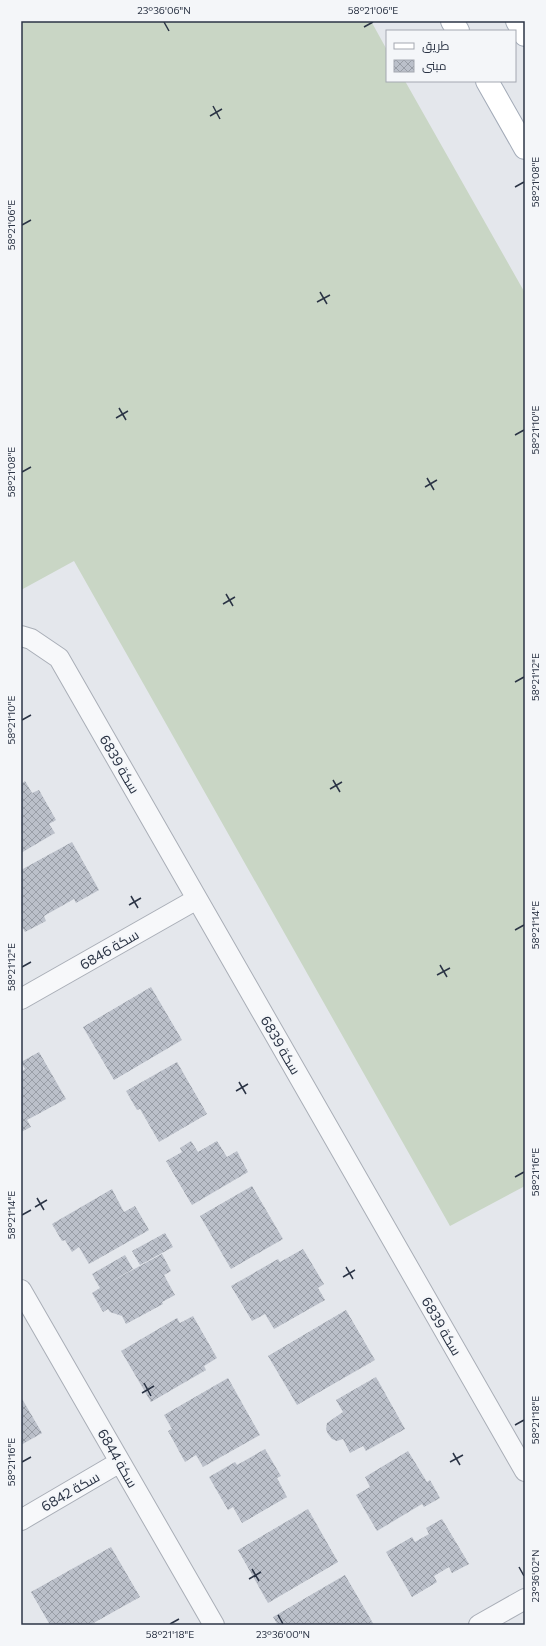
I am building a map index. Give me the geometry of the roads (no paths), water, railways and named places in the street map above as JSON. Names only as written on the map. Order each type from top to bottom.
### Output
[{"type":"main road","points":[[452,21],[457,30]]},
{"type":"main road","points":[[517,21],[525,35]]},
{"type":"main road","points":[[488,82],[525,148]]},
{"type":"street","name":"سكة 6839","points":[[21,636],[31,639],[59,658],[525,1471]]},
{"type":"street","name":"سكة 6846","points":[[21,999],[197,898]]},
{"type":"street","name":"سكة 6844","points":[[21,1290],[214,1625]]},
{"type":"street","name":"سكة 6842","points":[[21,1520],[120,1462]]},
{"type":"street","points":[[479,1625],[525,1599]]}]
